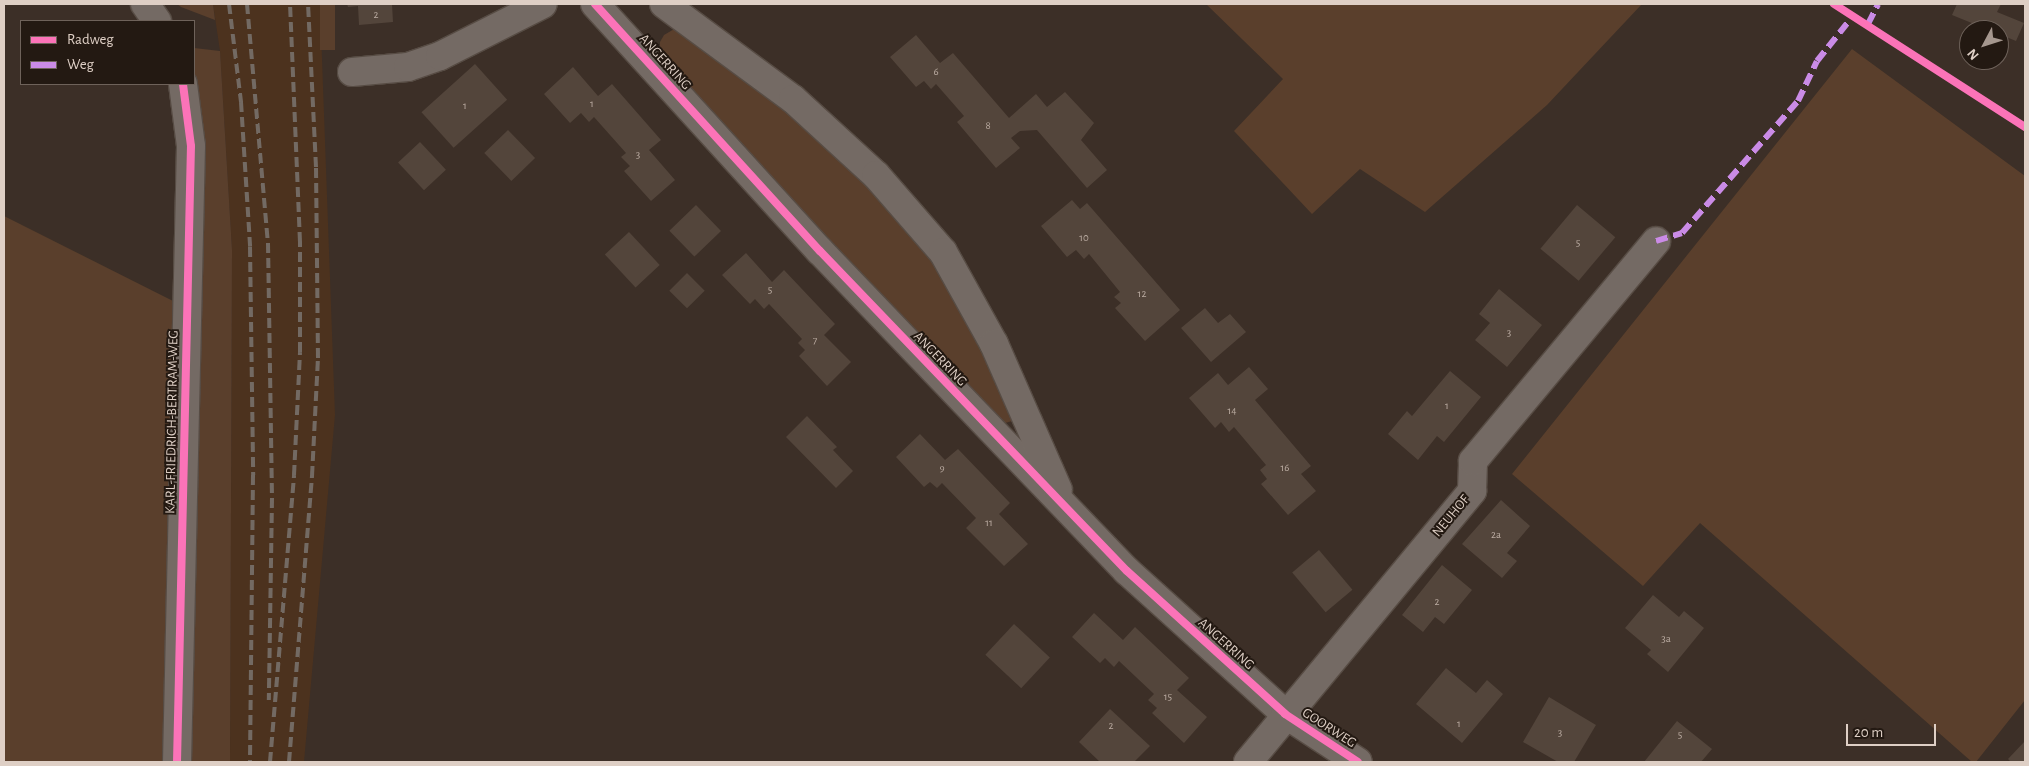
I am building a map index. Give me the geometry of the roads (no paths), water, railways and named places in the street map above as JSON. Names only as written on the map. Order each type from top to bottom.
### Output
[{"type":"street","points":[[145,4],[156,20]]},
{"type":"street","points":[[352,72],[408,67],[432,59],[543,4]]},
{"type":"street","name":"ANGERRING","points":[[595,4],[820,251],[1126,572],[1285,714]]},
{"type":"street","name":"ANGERRING","points":[[664,4],[793,99],[876,175],[943,252],[994,344],[1067,510]]},
{"type":"street","name":"KARL-FRIEDRICH-BERTRAM-WEG","points":[[177,762],[192,146],[183,85]]},
{"type":"street","name":"NEUHOF","points":[[1248,762],[1285,714],[1472,491],[1473,461],[1656,241]]},
{"type":"street","name":"GOORWEG","points":[[1285,714],[1358,762]]},
{"type":"railway","points":[[229,4],[241,102],[250,247],[253,475],[250,762]]},
{"type":"railway","points":[[247,4],[268,243],[272,498],[269,700]]},
{"type":"railway","points":[[270,762],[294,475],[300,352],[300,242],[290,4]]},
{"type":"railway","points":[[289,762],[312,476],[318,358],[316,167],[308,4]]}]
